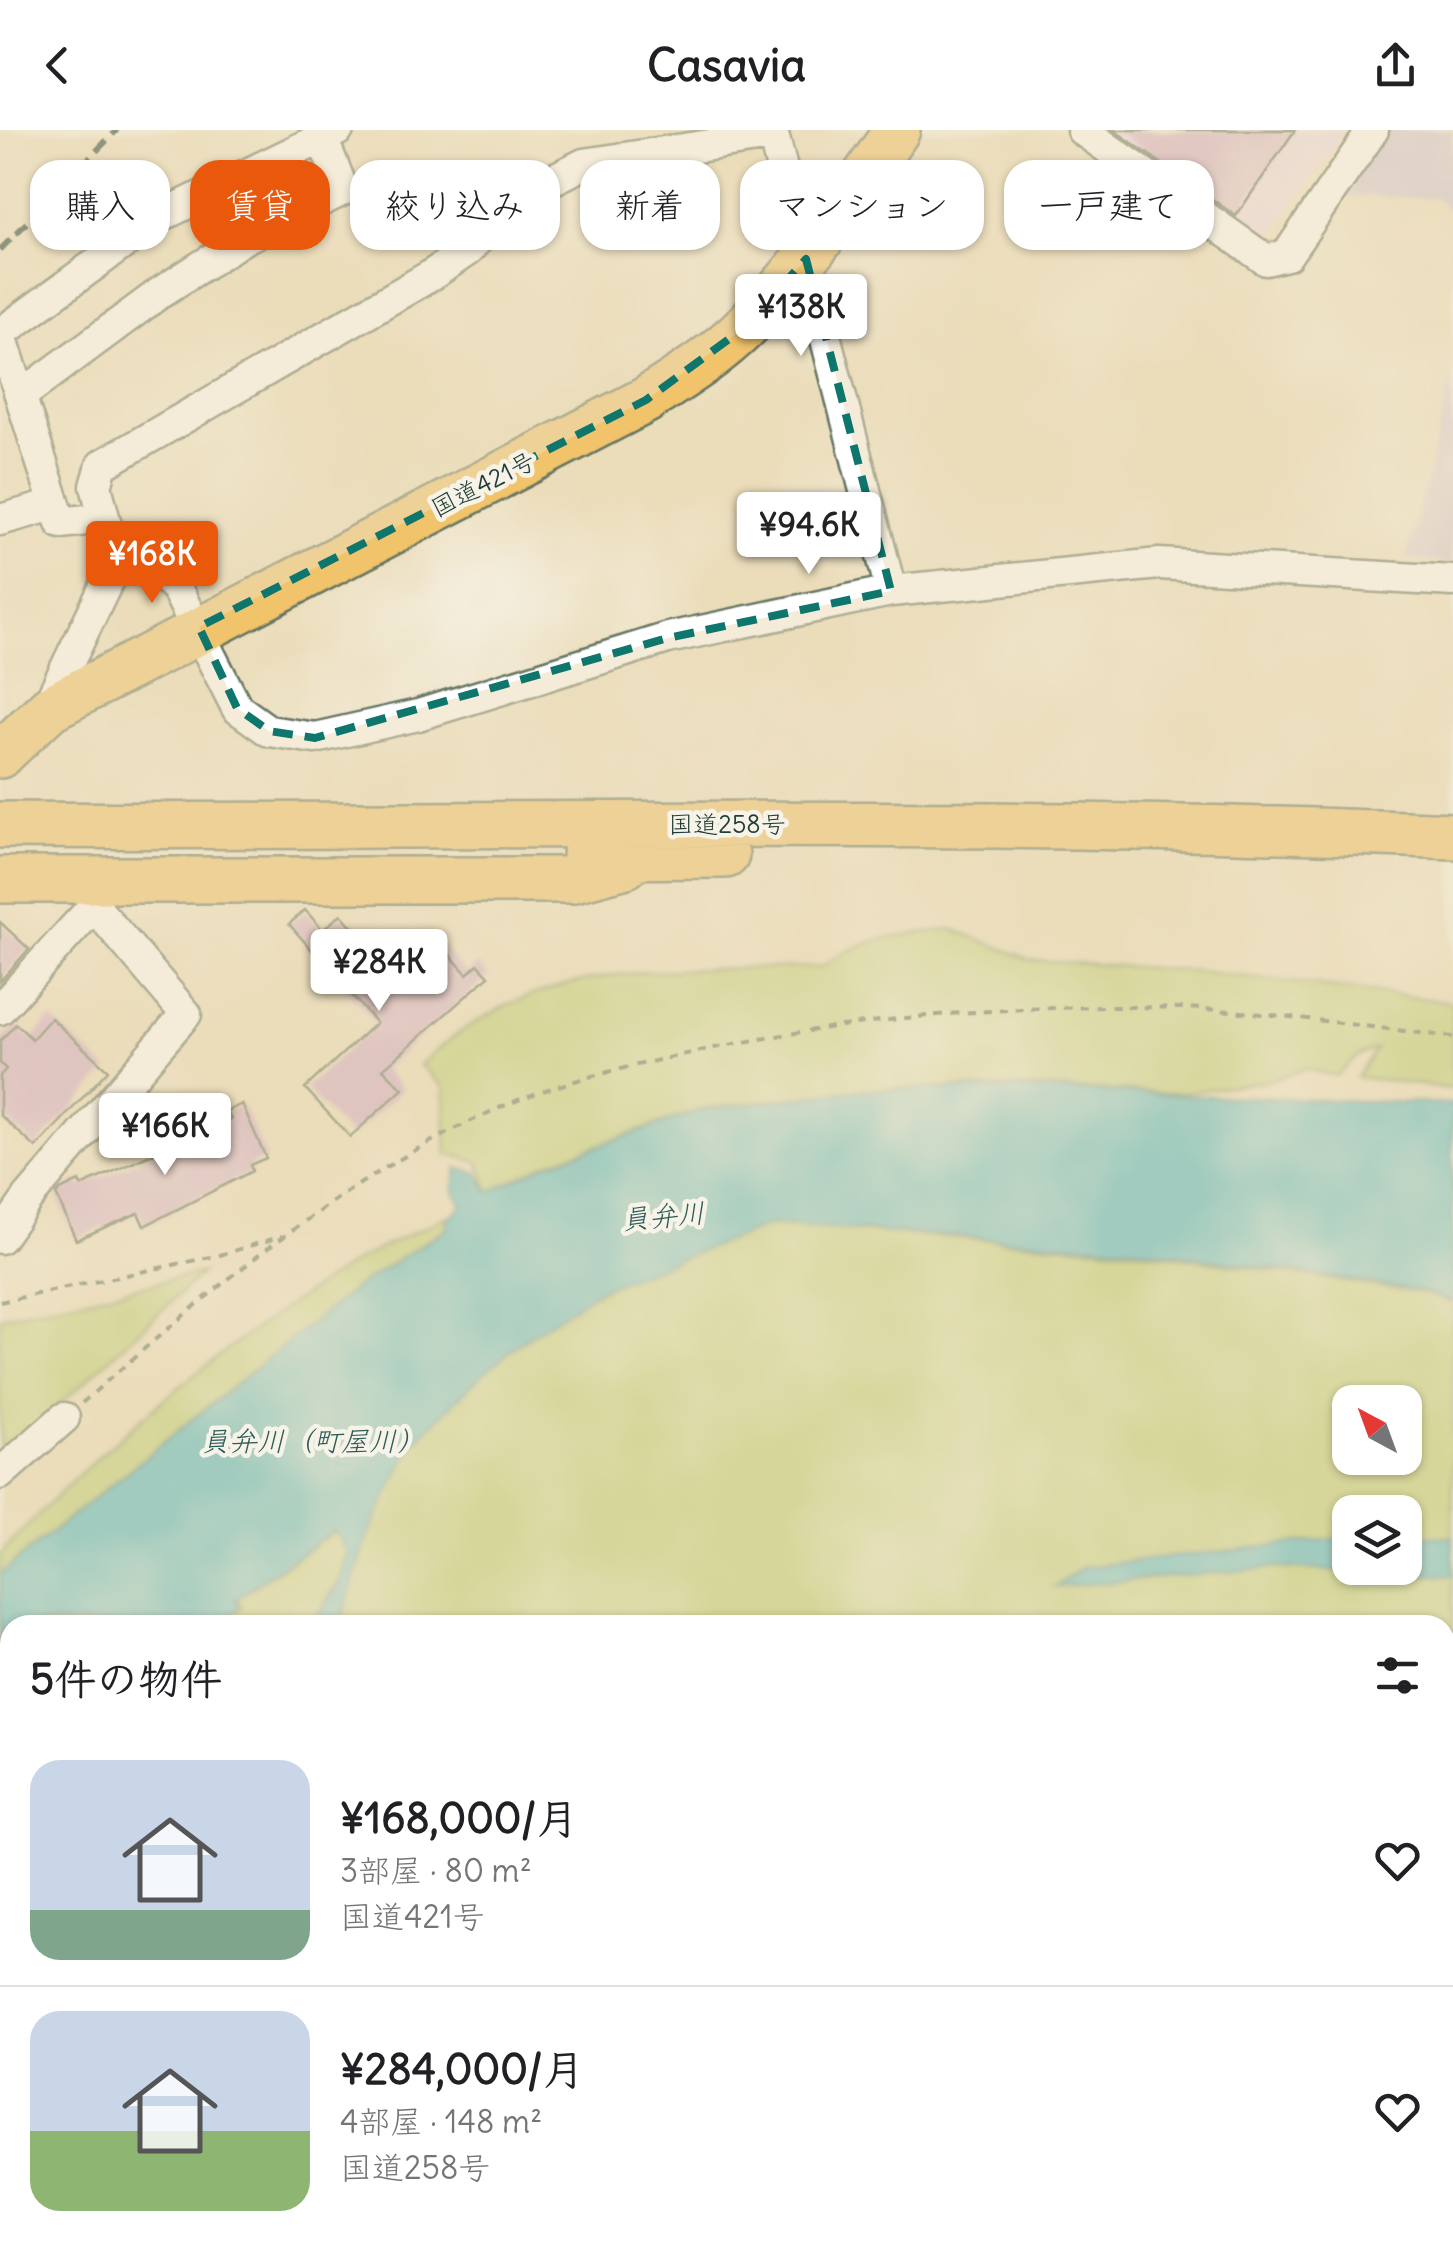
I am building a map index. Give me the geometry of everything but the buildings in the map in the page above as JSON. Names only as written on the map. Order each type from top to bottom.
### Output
[{"type":"highway","name":"国道421号","points":[[0,754],[50,708],[198,627],[646,400],[744,328],[806,259],[898,130]]},
{"type":"highway","points":[[0,800],[678,805],[781,824]]},
{"type":"highway","name":"国道258号","points":[[0,825],[1207,826],[1453,836]]},
{"type":"highway","name":"国道258号","points":[[0,854],[656,856],[954,851],[1453,861]]},
{"type":"highway","points":[[0,880],[94,892],[570,880],[656,856]]},
{"type":"street","points":[[1082,130],[1266,260],[1287,254],[1373,130]]},
{"type":"street","points":[[0,727],[50,708],[116,564],[96,486],[102,464],[430,276],[468,250],[513,198],[537,184],[584,164],[771,133],[891,591]]},
{"type":"street","points":[[22,396],[162,292],[245,238],[343,190],[330,135],[291,141],[161,216],[0,333],[61,523],[104,518]]},
{"type":"street","points":[[0,520],[54,505]]},
{"type":"street","points":[[116,564],[151,566],[164,574],[198,627],[237,708],[269,730],[315,738],[418,715],[668,638],[891,591],[1159,564],[1453,580]]},
{"type":"street","points":[[0,1010],[94,892],[186,1014],[28,1198],[0,1238]]},
{"type":"street","points":[[0,1474],[64,1418]]},
{"type":"path","points":[[64,1418],[285,1235],[414,1152],[486,1113],[576,1078],[867,1020],[1038,1006],[1187,1008],[1453,1037]]},
{"type":"path","points":[[0,1302],[220,1255],[285,1235]]},
{"type":"highlighted area","points":[[806,259],[891,591],[668,638],[315,738],[269,731],[237,708],[199,627],[646,400],[744,328]]},
{"type":"shaded area","points":[[1093,130],[1346,130],[1260,249],[1214,216],[1214,160],[1135,160]]},
{"type":"shaded area","points":[[1381,130],[1453,130],[1453,280],[1452,215],[1437,198],[1334,196]]},
{"type":"shaded area","points":[[1453,375],[1453,564],[1406,558]]},
{"type":"green space","points":[[953,929],[1031,960],[1197,971],[1453,1002],[1453,1089],[1356,1077],[1376,1049],[1359,1055],[1336,1076],[1304,1069],[1271,1080],[1182,1093],[1016,1087],[866,1089],[705,1108],[546,1163],[490,1192],[479,1162],[447,1154],[444,1087],[420,1065],[464,1029],[511,1004],[559,987],[608,976],[821,967],[868,943]]},
{"type":"green space","points":[[447,1216],[446,1228],[359,1285],[0,1574],[0,1555],[79,1475],[163,1400],[252,1331],[345,1268]]},
{"type":"green space","points":[[770,1225],[1133,1250],[1427,1294],[1453,1303],[1453,1615],[344,1615],[378,1511],[425,1428],[500,1359],[558,1316],[605,1288]]},
{"type":"green space","points":[[202,1273],[0,1460],[0,1317]]},
{"type":"green space","points":[[335,1531],[348,1552],[340,1580],[317,1615],[232,1615],[242,1607],[237,1598]]},
{"type":"water","points":[[1016,1089],[1453,1104],[1453,1302],[1426,1292],[1132,1247],[770,1225],[602,1288],[526,1338],[479,1377],[413,1444],[369,1533],[343,1615],[317,1615],[341,1581],[348,1552],[334,1530],[235,1599],[240,1607],[230,1615],[0,1615],[0,1574],[360,1284],[447,1228],[448,1218],[462,1205],[453,1190],[457,1168],[478,1173],[489,1192],[546,1164],[706,1109],[865,1090]]},
{"type":"water","points":[[1422,1536],[1453,1537],[1453,1576],[1422,1575]]},
{"type":"water","points":[[1332,1539],[1332,1571],[1274,1568],[1055,1587],[1083,1567]]},
{"type":"railway","points":[[0,250],[117,130]]},
{"type":"water label","name":"員弁川","points":[[663,1216]]},
{"type":"water label","name":"員弁川（町屋川）","points":[[313,1441]]}]
